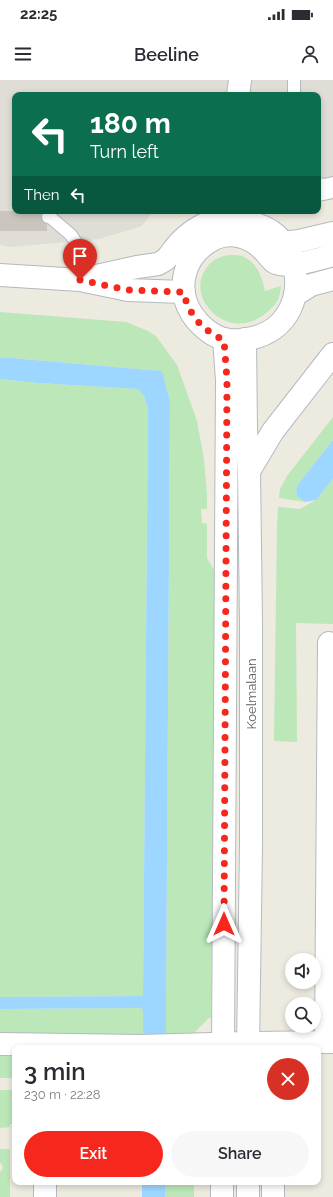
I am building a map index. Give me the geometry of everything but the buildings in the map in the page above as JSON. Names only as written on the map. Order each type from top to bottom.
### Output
[{"type":"street","points":[[80,280],[137,267],[158,264],[169,256],[182,239],[210,222],[222,223],[252,217],[272,231],[283,243],[294,264],[296,276],[295,295],[286,317],[278,326],[257,338],[235,339],[214,335],[197,321],[191,312],[183,292],[184,277],[188,265],[194,255],[203,247],[222,223]]},
{"type":"street","points":[[222,223],[232,236],[250,240],[258,245],[278,264],[294,264],[333,255]]},
{"type":"street","points":[[283,243],[333,233]]},
{"type":"street","points":[[0,275],[80,280],[128,290],[183,292]]},
{"type":"street","points":[[295,295],[311,285],[333,279]]},
{"type":"street","name":"Koelmalaan","points":[[235,339],[246,429],[249,471],[251,751],[248,1045]]},
{"type":"street","name":"Koelmalaan","points":[[223,1045],[227,380],[235,339]]},
{"type":"street","points":[[249,471],[273,431],[333,354]]},
{"type":"street","points":[[274,1045],[330,1042],[329,643]]},
{"type":"street","points":[[0,1044],[22,1045]]},
{"type":"street","points":[[45,1185],[45,1197]]},
{"type":"street","points":[[222,1185],[222,1197]]},
{"type":"street","points":[[248,1185],[248,1197]]},
{"type":"street","points":[[273,1185],[273,1197]]},
{"type":"lane","points":[[294,80],[294,92]]},
{"type":"lane","points":[[321,184],[333,183]]},
{"type":"lane","points":[[321,195],[333,192]]},
{"type":"lane","points":[[48,217],[50,217],[71,235],[78,246],[80,280]]},
{"type":"shaded area","points":[[0,80],[333,80],[333,198],[321,200],[321,92],[12,92],[12,214],[151,214],[142,226],[99,239],[13,247],[0,245]]},
{"type":"green space","points":[[229,255],[242,256],[252,262],[258,270],[265,291],[281,286],[279,298],[275,305],[265,314],[250,322],[233,323],[217,316],[205,303],[202,295],[200,287],[201,278],[207,267],[215,260]]},
{"type":"green space","points":[[0,312],[126,322],[148,331],[156,336],[177,365],[197,421],[204,460],[207,494],[207,509],[201,509],[202,523],[207,524],[207,558],[215,572],[211,1018],[209,1018],[192,1035],[162,1035],[166,1034],[170,401],[164,375],[161,371],[0,357]]},
{"type":"green space","points":[[0,379],[38,383],[138,389],[144,396],[148,409],[143,996],[0,997]]},
{"type":"green space","points":[[333,417],[333,440],[299,483],[296,489],[297,496],[305,502],[279,498],[280,489],[287,476]]},
{"type":"green space","points":[[333,479],[333,624],[296,623],[297,742],[274,741],[278,507],[300,509],[316,500]]},
{"type":"green space","points":[[140,1008],[143,1010],[143,1035],[0,1034],[0,1009]]},
{"type":"green space","points":[[0,1051],[12,1051],[12,1078],[0,1078]]},
{"type":"green space","points":[[0,1090],[12,1090],[12,1124],[10,1124],[10,1127],[0,1128]]},
{"type":"green space","points":[[0,1149],[10,1149],[10,1197],[0,1197],[0,1172],[3,1168],[2,1164],[0,1163]]},
{"type":"green space","points":[[165,1185],[194,1185],[194,1197],[165,1197]]},
{"type":"water","points":[[0,357],[161,371],[164,375],[170,401],[166,1034],[162,1035],[143,1035],[143,1010],[140,1008],[0,1009],[0,997],[143,996],[148,409],[144,396],[138,389],[38,383],[0,379]]},
{"type":"water","points":[[333,440],[333,479],[316,500],[305,502],[297,496],[296,489],[299,483]]},
{"type":"water","points":[[142,1185],[165,1185],[165,1197],[142,1197]]},
{"type":"route","points":[[80,280],[128,290],[183,292],[186,302],[197,321],[205,329],[224,340],[227,380],[224,924]]}]
